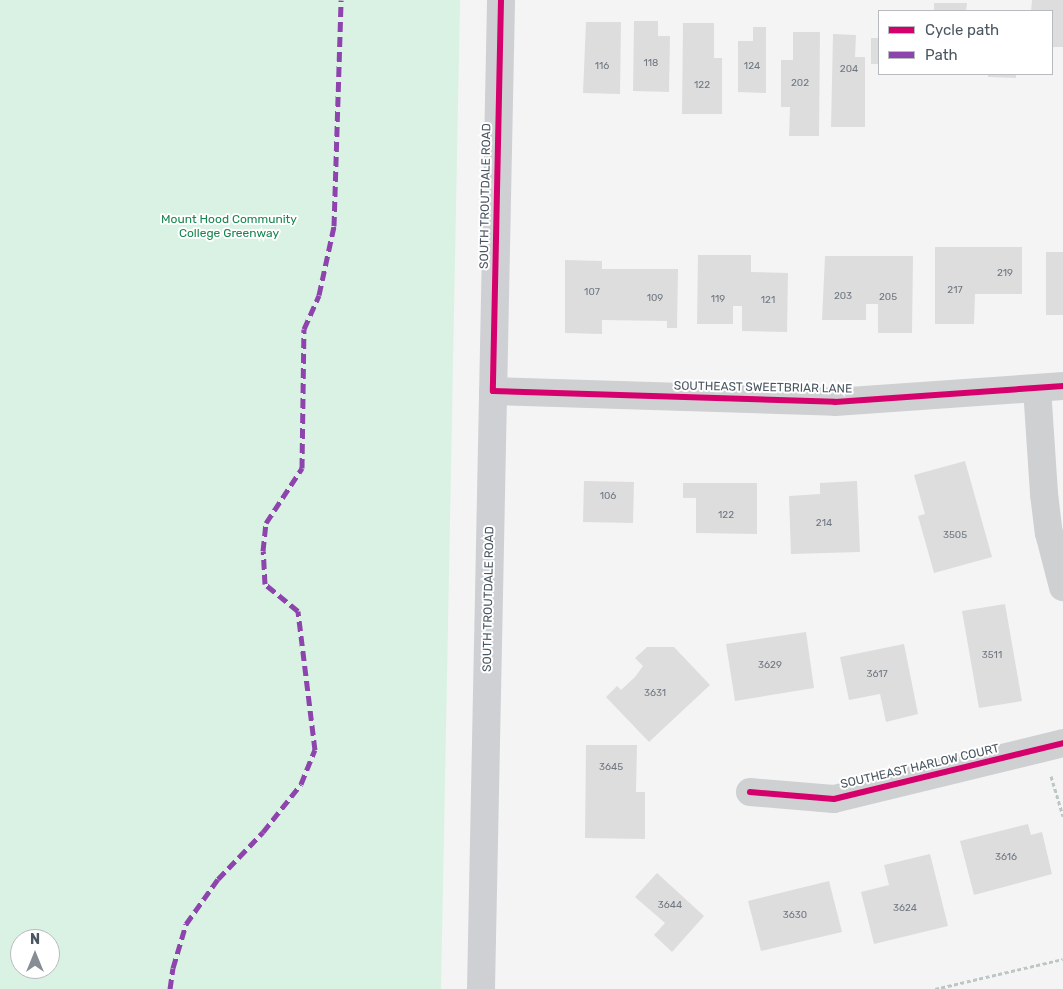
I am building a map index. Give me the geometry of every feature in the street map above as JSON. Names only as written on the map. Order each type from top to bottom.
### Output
[{"type":"main road","name":"SOUTH TROUTDALE ROAD","points":[[481,989],[501,0]]},
{"type":"street","name":"SOUTHEAST SWEETBRIAR LANE","points":[[493,392],[835,402],[1050,387]]},
{"type":"street","points":[[1050,387],[1044,494],[1049,533],[1063,587]]},
{"type":"street","name":"SOUTHEAST HARLOW COURT","points":[[750,792],[834,799],[1054,746]]},
{"type":"path","points":[[1054,746],[1063,816]]},
{"type":"path","points":[[935,989],[1063,959]]},
{"type":"green space","name":"Mount Hood Community College Greenway","points":[[0,0],[460,0],[441,989],[0,989]]},
{"type":"building","points":[[1032,0],[1063,0],[1063,47],[1053,47],[1053,10],[1031,10]]},
{"type":"building","points":[[934,3],[967,3],[966,10],[934,10]]},
{"type":"building","points":[[634,21],[658,21],[658,36],[670,36],[669,92],[633,91]]},
{"type":"building","points":[[586,22],[621,22],[620,94],[583,93]]},
{"type":"building","points":[[683,23],[714,23],[714,58],[722,58],[722,114],[682,114]]},
{"type":"building","points":[[753,27],[766,27],[766,93],[738,92],[738,41],[753,41]]},
{"type":"building","points":[[793,32],[820,32],[819,136],[789,136],[790,107],[781,107],[781,60],[793,60]]},
{"type":"building","points":[[833,34],[856,35],[855,57],[865,57],[865,127],[831,127]]},
{"type":"building","points":[[871,38],[878,38],[878,64],[871,64]]},
{"type":"building","points":[[988,75],[1016,75],[1016,78],[988,77]]},
{"type":"building","points":[[935,247],[1022,247],[1022,294],[975,294],[974,324],[935,324]]},
{"type":"building","points":[[1046,252],[1063,252],[1063,315],[1046,315]]},
{"type":"building","points":[[698,255],[751,255],[751,272],[788,273],[787,332],[742,331],[742,306],[733,306],[733,324],[697,324]]},
{"type":"building","points":[[825,256],[913,256],[912,333],[878,333],[878,304],[866,304],[866,320],[822,320]]},
{"type":"building","points":[[565,260],[602,261],[602,269],[678,269],[677,328],[667,328],[667,321],[602,320],[602,334],[565,333]]},
{"type":"building","points":[[965,461],[992,557],[934,573],[918,516],[925,514],[914,475]]},
{"type":"building","points":[[584,481],[634,482],[633,523],[583,522]]},
{"type":"building","points":[[857,481],[860,552],[791,554],[789,496],[820,494],[820,483]]},
{"type":"building","points":[[683,483],[757,483],[757,534],[696,533],[696,498],[683,498]]},
{"type":"building","points":[[1005,604],[1022,701],[979,708],[962,611]]},
{"type":"building","points":[[806,632],[814,688],[735,701],[726,644]]},
{"type":"building","points":[[904,644],[918,714],[886,722],[880,694],[849,700],[840,657]]},
{"type":"building","points":[[647,647],[674,647],[710,685],[649,742],[606,697],[617,686],[621,690],[635,677],[643,666],[635,658]]},
{"type":"building","points":[[586,745],[637,745],[636,792],[645,792],[645,839],[585,838]]},
{"type":"building","points":[[1028,824],[1031,835],[1042,832],[1052,874],[974,895],[960,841]]},
{"type":"building","points":[[930,854],[948,926],[874,944],[861,892],[889,885],[884,865]]},
{"type":"building","points":[[657,873],[704,916],[672,952],[654,935],[665,923],[635,897]]},
{"type":"building","points":[[829,881],[842,932],[761,951],[748,901]]},
{"type":"marked path","points":[[170,989],[173,968],[186,924],[218,879],[263,832],[301,784],[315,750],[298,611],[265,584],[263,551],[266,523],[302,468],[304,329],[319,295],[334,226],[341,0]]},
{"type":"cycle path","points":[[501,0],[493,391],[835,402],[1063,386]]},
{"type":"cycle path","points":[[750,792],[834,799],[1063,743]]}]
